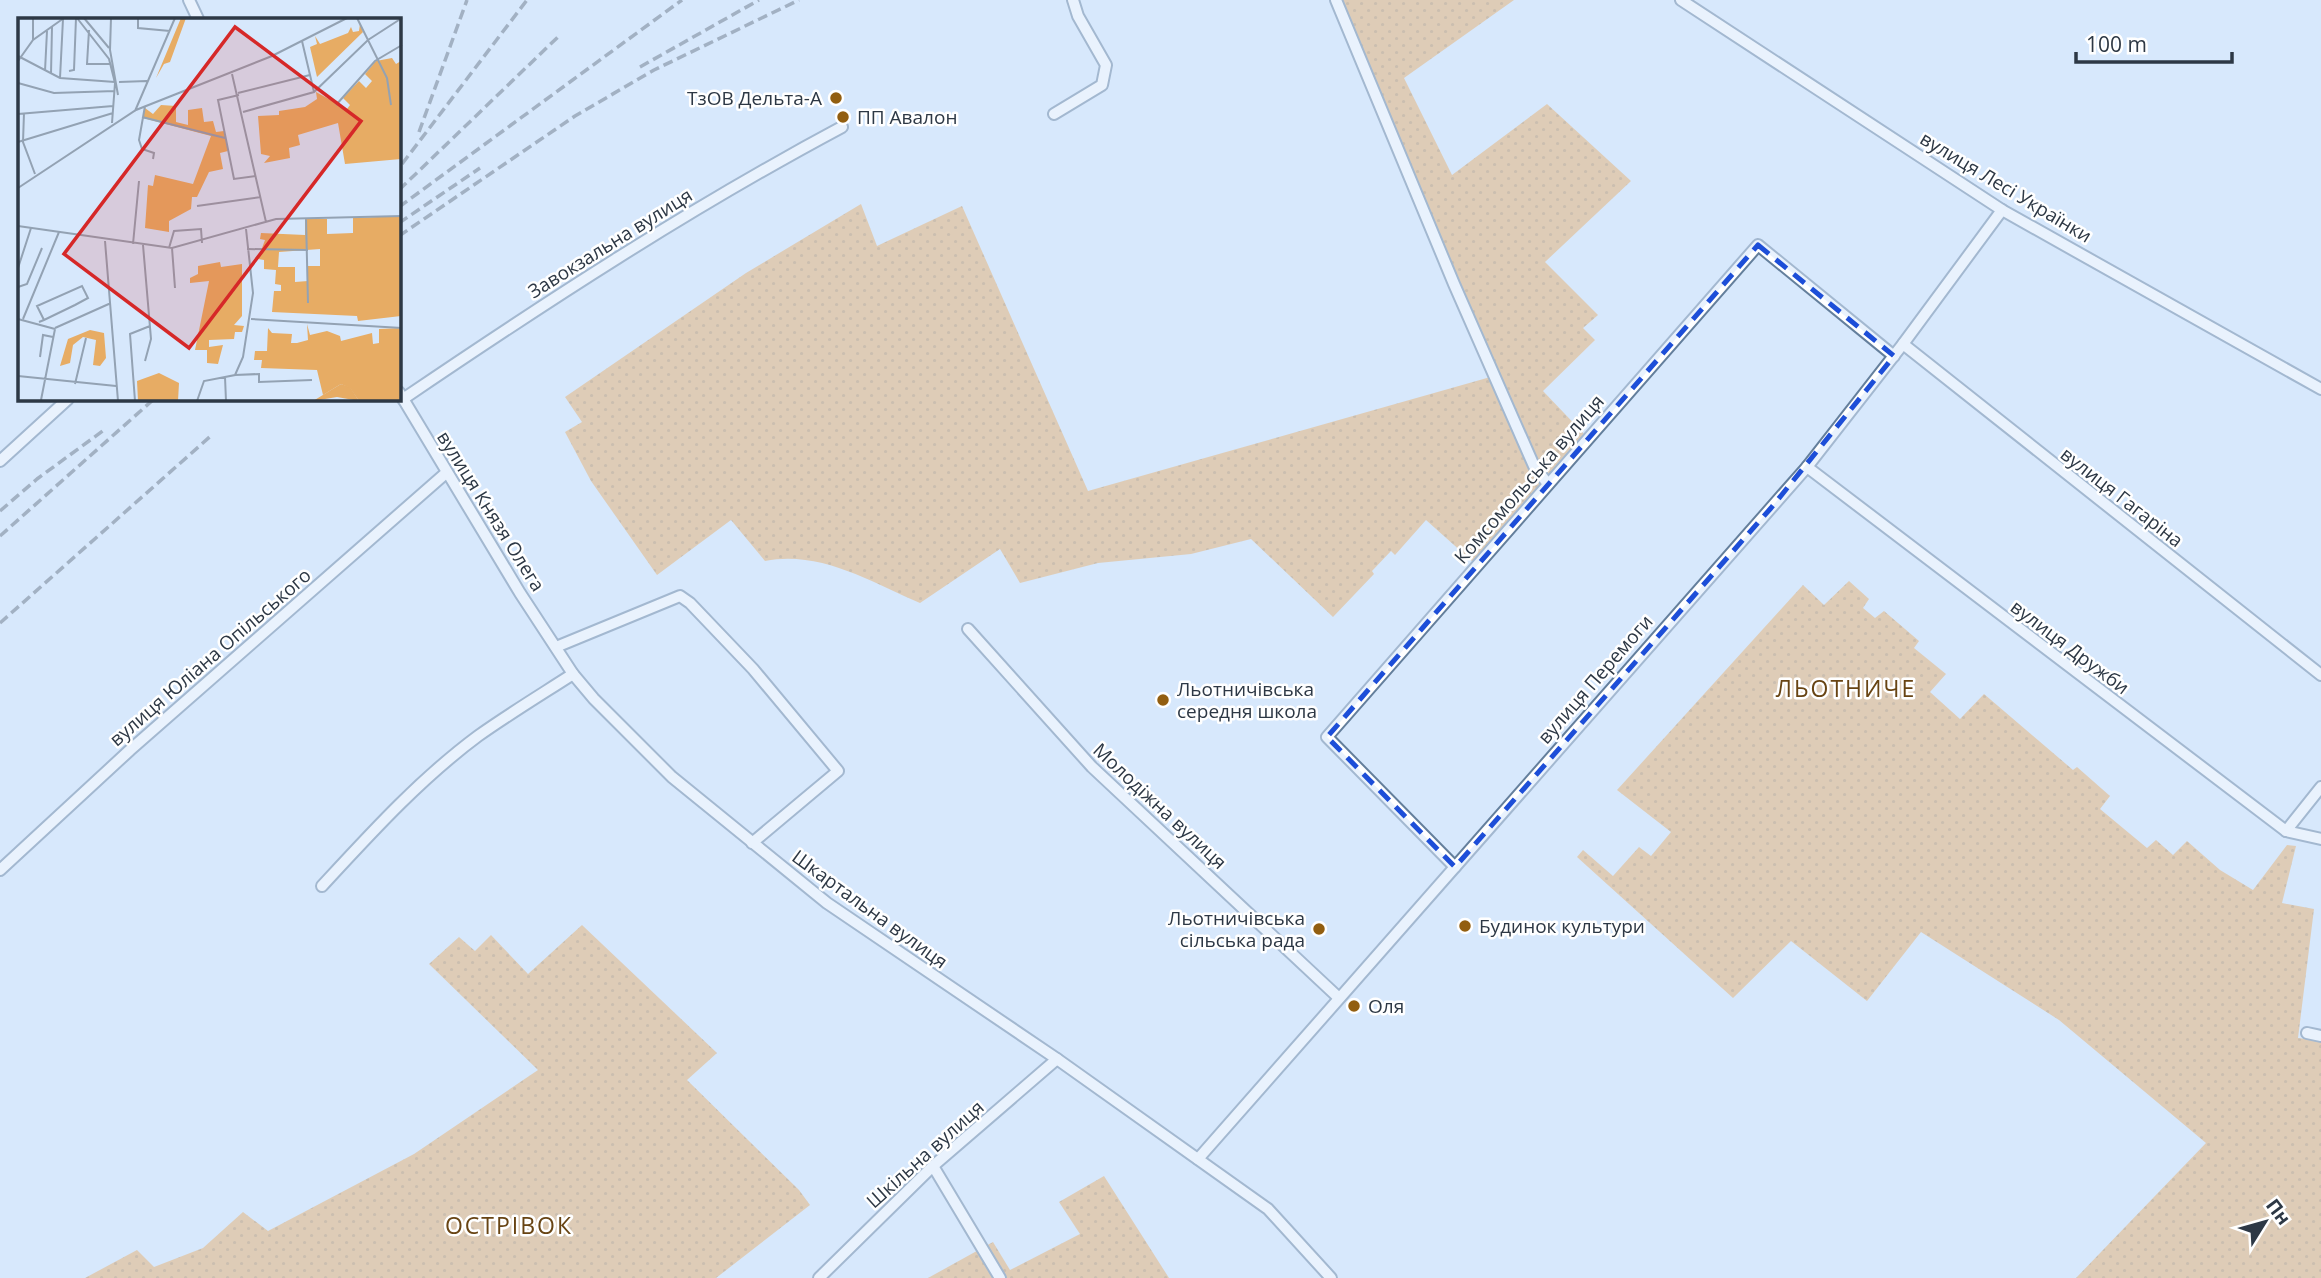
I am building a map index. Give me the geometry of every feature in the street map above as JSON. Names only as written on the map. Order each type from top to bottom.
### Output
[{"type":"street","points":[[189,0],[198,18]]},
{"type":"street","points":[[1054,114],[1102,85],[1106,65],[1078,16],[1073,0]]},
{"type":"street","points":[[1336,0],[1454,284],[1534,466],[1548,484]]},
{"type":"street","name":"вулиця Лесі Українки","points":[[1681,0],[2002,210],[2321,389]]},
{"type":"street","name":"Завокзальна вулиця","points":[[401,396],[563,291],[748,178],[842,127]]},
{"type":"street","name":"вулиця Перемоги","points":[[1198,1159],[1807,467],[1894,356],[2002,210]]},
{"type":"street","name":"Комсомольська вулиця","points":[[1455,867],[1328,737],[1758,245],[1894,356]]},
{"type":"street","name":"вулиця Гагаріна","points":[[1903,344],[2321,674]]},
{"type":"street","name":"вулиця Князя Олега","points":[[401,396],[446,473],[556,647]]},
{"type":"street","points":[[0,461],[66,401]]},
{"type":"street","name":"вулиця Дружби","points":[[1807,467],[2286,831],[2321,839]]},
{"type":"street","name":"вулиця Юліана Опільського","points":[[0,870],[130,750],[446,473]]},
{"type":"street","points":[[556,647],[680,596],[690,603],[753,669],[838,771],[752,844]]},
{"type":"street","name":"Молодіжна вулиця","points":[[968,629],[1091,767],[1339,998]]},
{"type":"street","name":"Шкартальна вулиця","points":[[556,647],[573,674],[594,699],[672,777],[752,844],[827,903],[1057,1059],[1268,1209],[1331,1278]]},
{"type":"street","points":[[322,886],[380,823],[448,761],[478,737],[573,674]]},
{"type":"street","points":[[2286,831],[2321,786]]},
{"type":"street","points":[[2307,1033],[2321,1036]]},
{"type":"street","name":"Шкільна вулиця","points":[[819,1278],[933,1166],[1057,1059]]},
{"type":"street","points":[[933,1166],[1000,1278]]},
{"type":"highlighted area","points":[[1758,245],[1894,356],[1771,508],[1455,867],[1327,737]]},
{"type":"shaded area","points":[[1336,0],[1514,0],[1404,78],[1452,175],[1547,104],[1631,181],[1545,262],[1598,315],[1583,328],[1595,340],[1543,391],[1585,435],[1473,562],[1426,520],[1395,555],[1391,551],[1372,571],[1374,574],[1333,617],[1251,539],[1191,554],[1098,563],[1020,583],[1000,549],[920,603],[825,564],[806,560],[765,561],[731,520],[657,575],[591,481],[565,432],[582,422],[565,397],[746,273],[861,204],[877,246],[962,206],[1088,491],[1494,376]]},
{"type":"shaded area","points":[[1849,581],[1869,599],[1863,608],[1875,618],[1884,611],[1919,641],[1914,648],[1946,674],[1930,692],[1960,719],[1984,694],[2073,770],[2077,767],[2110,796],[2100,809],[2147,848],[2156,840],[2173,855],[2187,841],[2220,870],[2253,890],[2287,845],[2296,846],[2282,903],[2314,909],[2298,1038],[2321,1041],[2321,1278],[2076,1278],[2206,1143],[2059,1020],[1921,932],[1867,1001],[1791,941],[1733,998],[1577,857],[1583,850],[1613,876],[1639,847],[1651,856],[1671,832],[1617,790],[1803,585],[1824,605]]},
{"type":"shaded area","points":[[582,925],[717,1053],[687,1080],[799,1190],[810,1205],[716,1278],[85,1278],[137,1250],[154,1267],[203,1248],[243,1212],[268,1231],[414,1154],[538,1070],[429,964],[459,937],[475,951],[491,935],[528,974]]},
{"type":"shaded area","points":[[1104,1176],[1169,1278],[928,1278],[993,1242],[1010,1270],[1080,1234],[1059,1202]]},
{"type":"railway","points":[[419,132],[467,0]]},
{"type":"railway","points":[[402,164],[527,0]]},
{"type":"railway","points":[[401,206],[682,0]]},
{"type":"railway","points":[[640,67],[759,0]]},
{"type":"railway","points":[[401,235],[575,116],[654,70],[799,0]]},
{"type":"railway","points":[[401,188],[561,34]]},
{"type":"railway","points":[[401,222],[480,168]]},
{"type":"railway","points":[[0,536],[152,401]]},
{"type":"railway","points":[[0,511],[37,479],[104,430]]},
{"type":"railway","points":[[0,623],[213,434]]},
{"type":"place","name":"ТзОВ Дельта-А","points":[[836,98]]},
{"type":"place","name":"ПП Авалон","points":[[843,117]]},
{"type":"place","name":"Льотничівська середня школа","points":[[1163,700]]},
{"type":"place","name":"Будинок культури","points":[[1465,926]]},
{"type":"place","name":"Льотничівська сільська рада","points":[[1319,929]]},
{"type":"place","name":"Оля","points":[[1354,1006]]},
{"type":"district","name":"ЛЬОТНИЧЕ","points":[[1846,688]]},
{"type":"district","name":"ОСТРІВОК","points":[[509,1225]]}]
